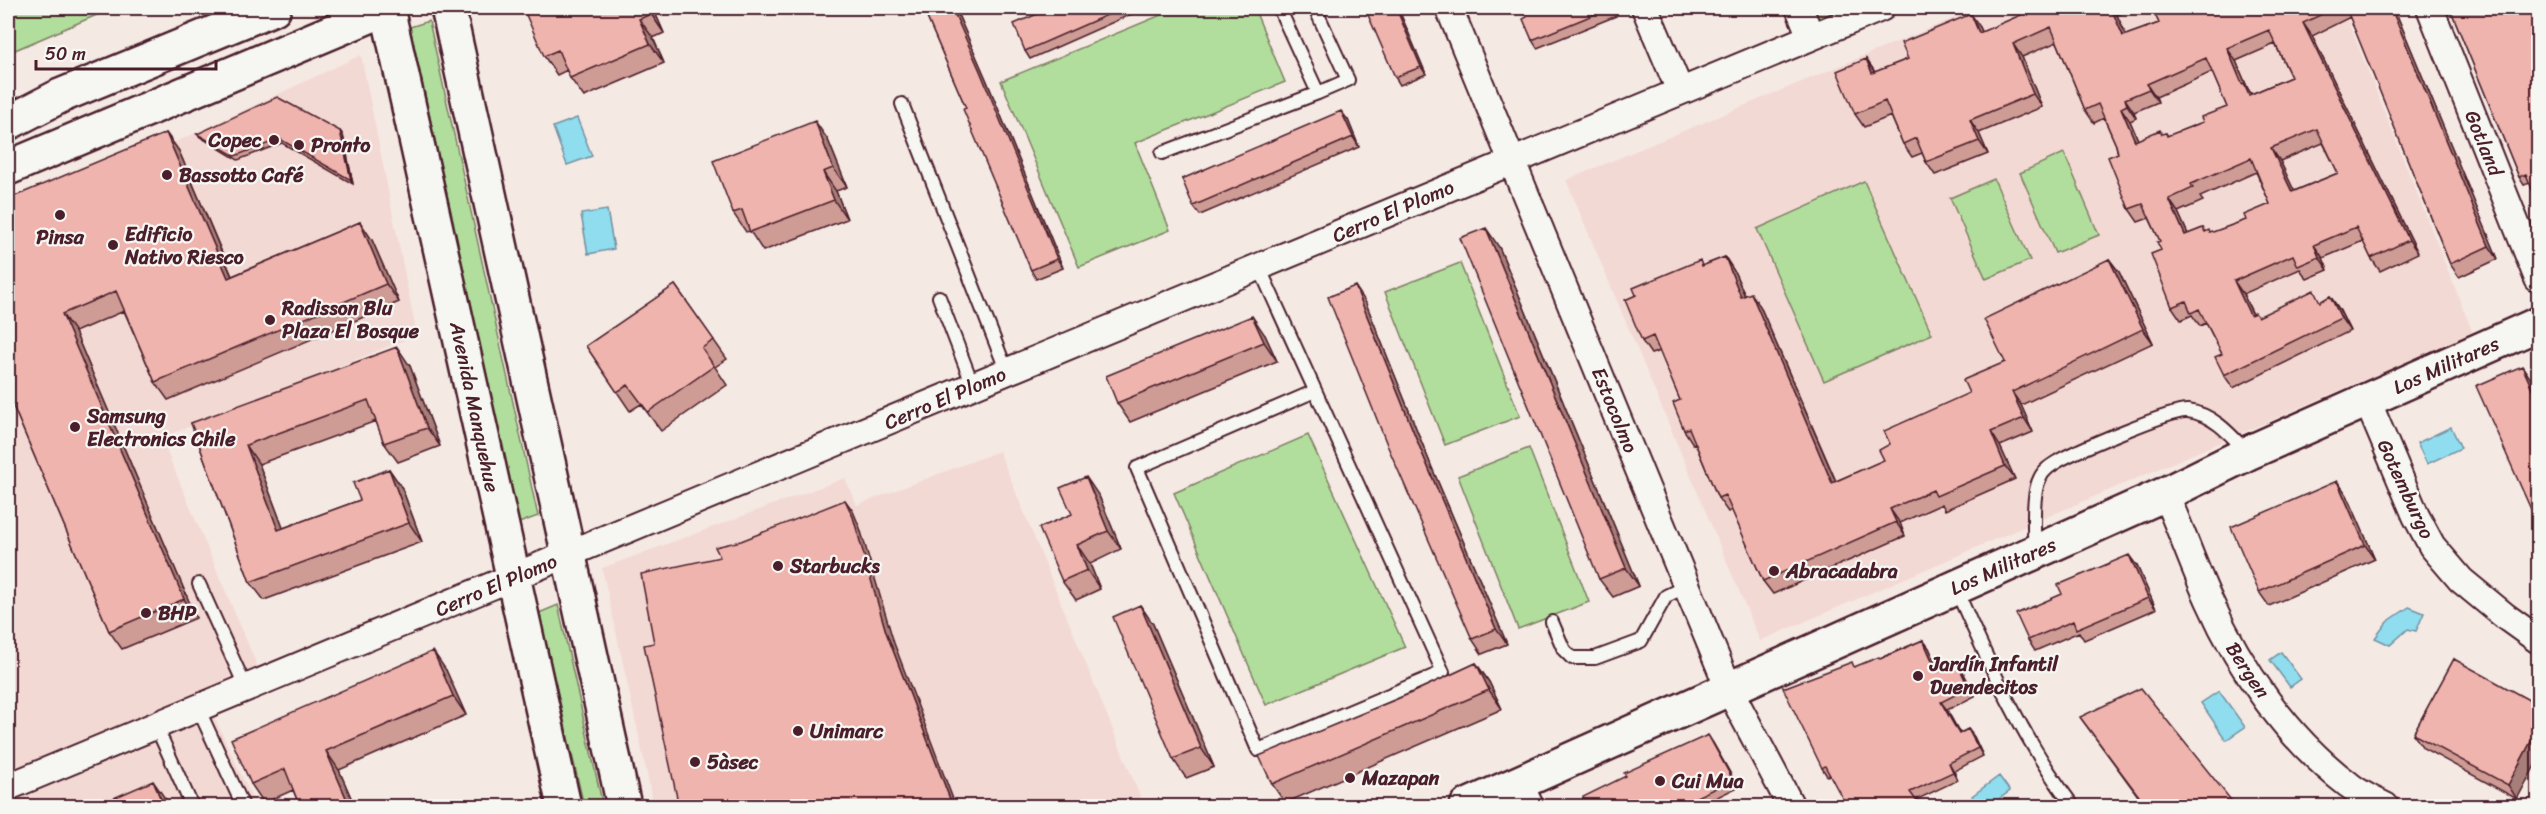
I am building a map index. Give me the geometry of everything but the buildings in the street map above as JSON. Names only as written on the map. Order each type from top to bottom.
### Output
[{"type":"main road","points":[[8,123],[60,96],[274,8]]},
{"type":"main road","points":[[8,168],[387,8]]},
{"type":"main road","name":"Avenida Manquehue","points":[[387,8],[564,807]]},
{"type":"main road","points":[[448,8],[624,807]]},
{"type":"main road","name":"Los Militares","points":[[1467,807],[1524,795],[1729,689],[2538,324]]},
{"type":"street","name":"Estocolmo","points":[[1449,8],[1729,689],[1791,807]]},
{"type":"street","points":[[1645,8],[1680,91]]},
{"type":"street","points":[[1798,8],[1811,37]]},
{"type":"street","name":"Cerro El Plomo","points":[[8,787],[1881,8]]},
{"type":"street","name":"Gotland","points":[[2430,8],[2538,279]]},
{"type":"street","name":"Gotemburgo","points":[[2367,400],[2416,516],[2432,546],[2462,580],[2538,640]]},
{"type":"street","name":"Bergen","points":[[2165,494],[2218,620],[2240,661],[2263,695],[2319,758],[2350,786],[2385,807]]},
{"type":"lane","points":[[1279,8],[1318,93]]},
{"type":"lane","points":[[1162,153],[1348,80],[1315,8]]},
{"type":"lane","points":[[902,104],[1007,372]]},
{"type":"lane","points":[[1258,267],[1443,672],[1258,750],[1137,468],[1315,391]]},
{"type":"lane","points":[[939,297],[973,386]]},
{"type":"lane","points":[[2034,553],[2036,488],[2045,469],[2061,459],[2164,416],[2188,411],[2205,416],[2224,428],[2248,453]]},
{"type":"lane","points":[[199,584],[246,688]]},
{"type":"lane","points":[[1552,622],[1564,650],[1572,658],[1595,658],[1641,641],[1666,596],[1687,586]]},
{"type":"lane","points":[[1956,588],[2012,710],[2073,807]]},
{"type":"lane","points":[[198,708],[243,807]]},
{"type":"lane","points":[[156,726],[192,807]]},
{"type":"shaded area","points":[[1978,8],[2343,8],[2473,333],[1760,641],[1566,180]]},
{"type":"shaded area","points":[[361,55],[417,335],[161,438],[267,689],[213,714],[256,806],[8,806],[8,211],[189,136]]},
{"type":"shaded area","points":[[999,451],[1144,806],[654,806],[602,568],[845,478],[857,505]]},
{"type":"green space","points":[[8,8],[113,8],[8,53]]},
{"type":"green space","points":[[1178,8],[1254,8],[1285,82],[1135,143],[1170,230],[1079,267],[1001,81]]},
{"type":"green space","points":[[1799,8],[1881,8],[1811,37]]},
{"type":"green space","points":[[429,21],[538,516],[519,523],[410,27]]},
{"type":"green space","points":[[2064,153],[2099,235],[2055,253],[2020,173]]},
{"type":"green space","points":[[1994,179],[2030,260],[1986,279],[1950,198]]},
{"type":"green space","points":[[1864,181],[1932,334],[1824,381],[1757,229]]},
{"type":"green space","points":[[1460,263],[1520,416],[1445,445],[1385,292]]},
{"type":"green space","points":[[1308,435],[1405,647],[1266,705],[1174,493]]},
{"type":"green space","points":[[1529,448],[1589,602],[1518,629],[1458,476]]},
{"type":"green space","points":[[558,605],[603,806],[584,806],[539,613]]},
{"type":"water","points":[[577,118],[592,156],[567,165],[553,127]]},
{"type":"water","points":[[607,210],[614,249],[588,254],[581,214]]},
{"type":"water","points":[[2451,427],[2461,448],[2427,464],[2417,443]]},
{"type":"water","points":[[2409,607],[2424,613],[2416,631],[2408,629],[2390,645],[2375,638],[2387,622]]},
{"type":"water","points":[[2281,652],[2301,679],[2290,687],[2270,660]]},
{"type":"water","points":[[2219,691],[2245,727],[2226,740],[2201,703]]},
{"type":"water","points":[[1999,776],[2010,791],[1989,806],[1968,806],[1975,801],[1972,796]]},
{"type":"place","name":"Copec","points":[[274,140]]},
{"type":"place","name":"Pronto","points":[[299,145]]},
{"type":"place","name":"Bassotto Café","points":[[167,175]]},
{"type":"place","name":"Pinsa","points":[[60,215]]},
{"type":"place","name":"Edificio Nativo Riesco","points":[[113,245]]},
{"type":"place","name":"Radisson Blu Plaza El Bosque","points":[[270,320]]},
{"type":"place","name":"Samsung Electronics Chile","points":[[75,427]]},
{"type":"place","name":"Starbucks","points":[[778,566]]},
{"type":"place","name":"Abracadabra","points":[[1774,571]]},
{"type":"place","name":"BHP","points":[[146,613]]},
{"type":"place","name":"Jardín Infantil Duendecitos","points":[[1918,676]]},
{"type":"place","name":"Unimarc","points":[[798,731]]},
{"type":"place","name":"5àsec","points":[[695,762]]},
{"type":"place","name":"Mazapan","points":[[1350,778]]},
{"type":"place","name":"Cui Mua","points":[[1660,781]]}]
